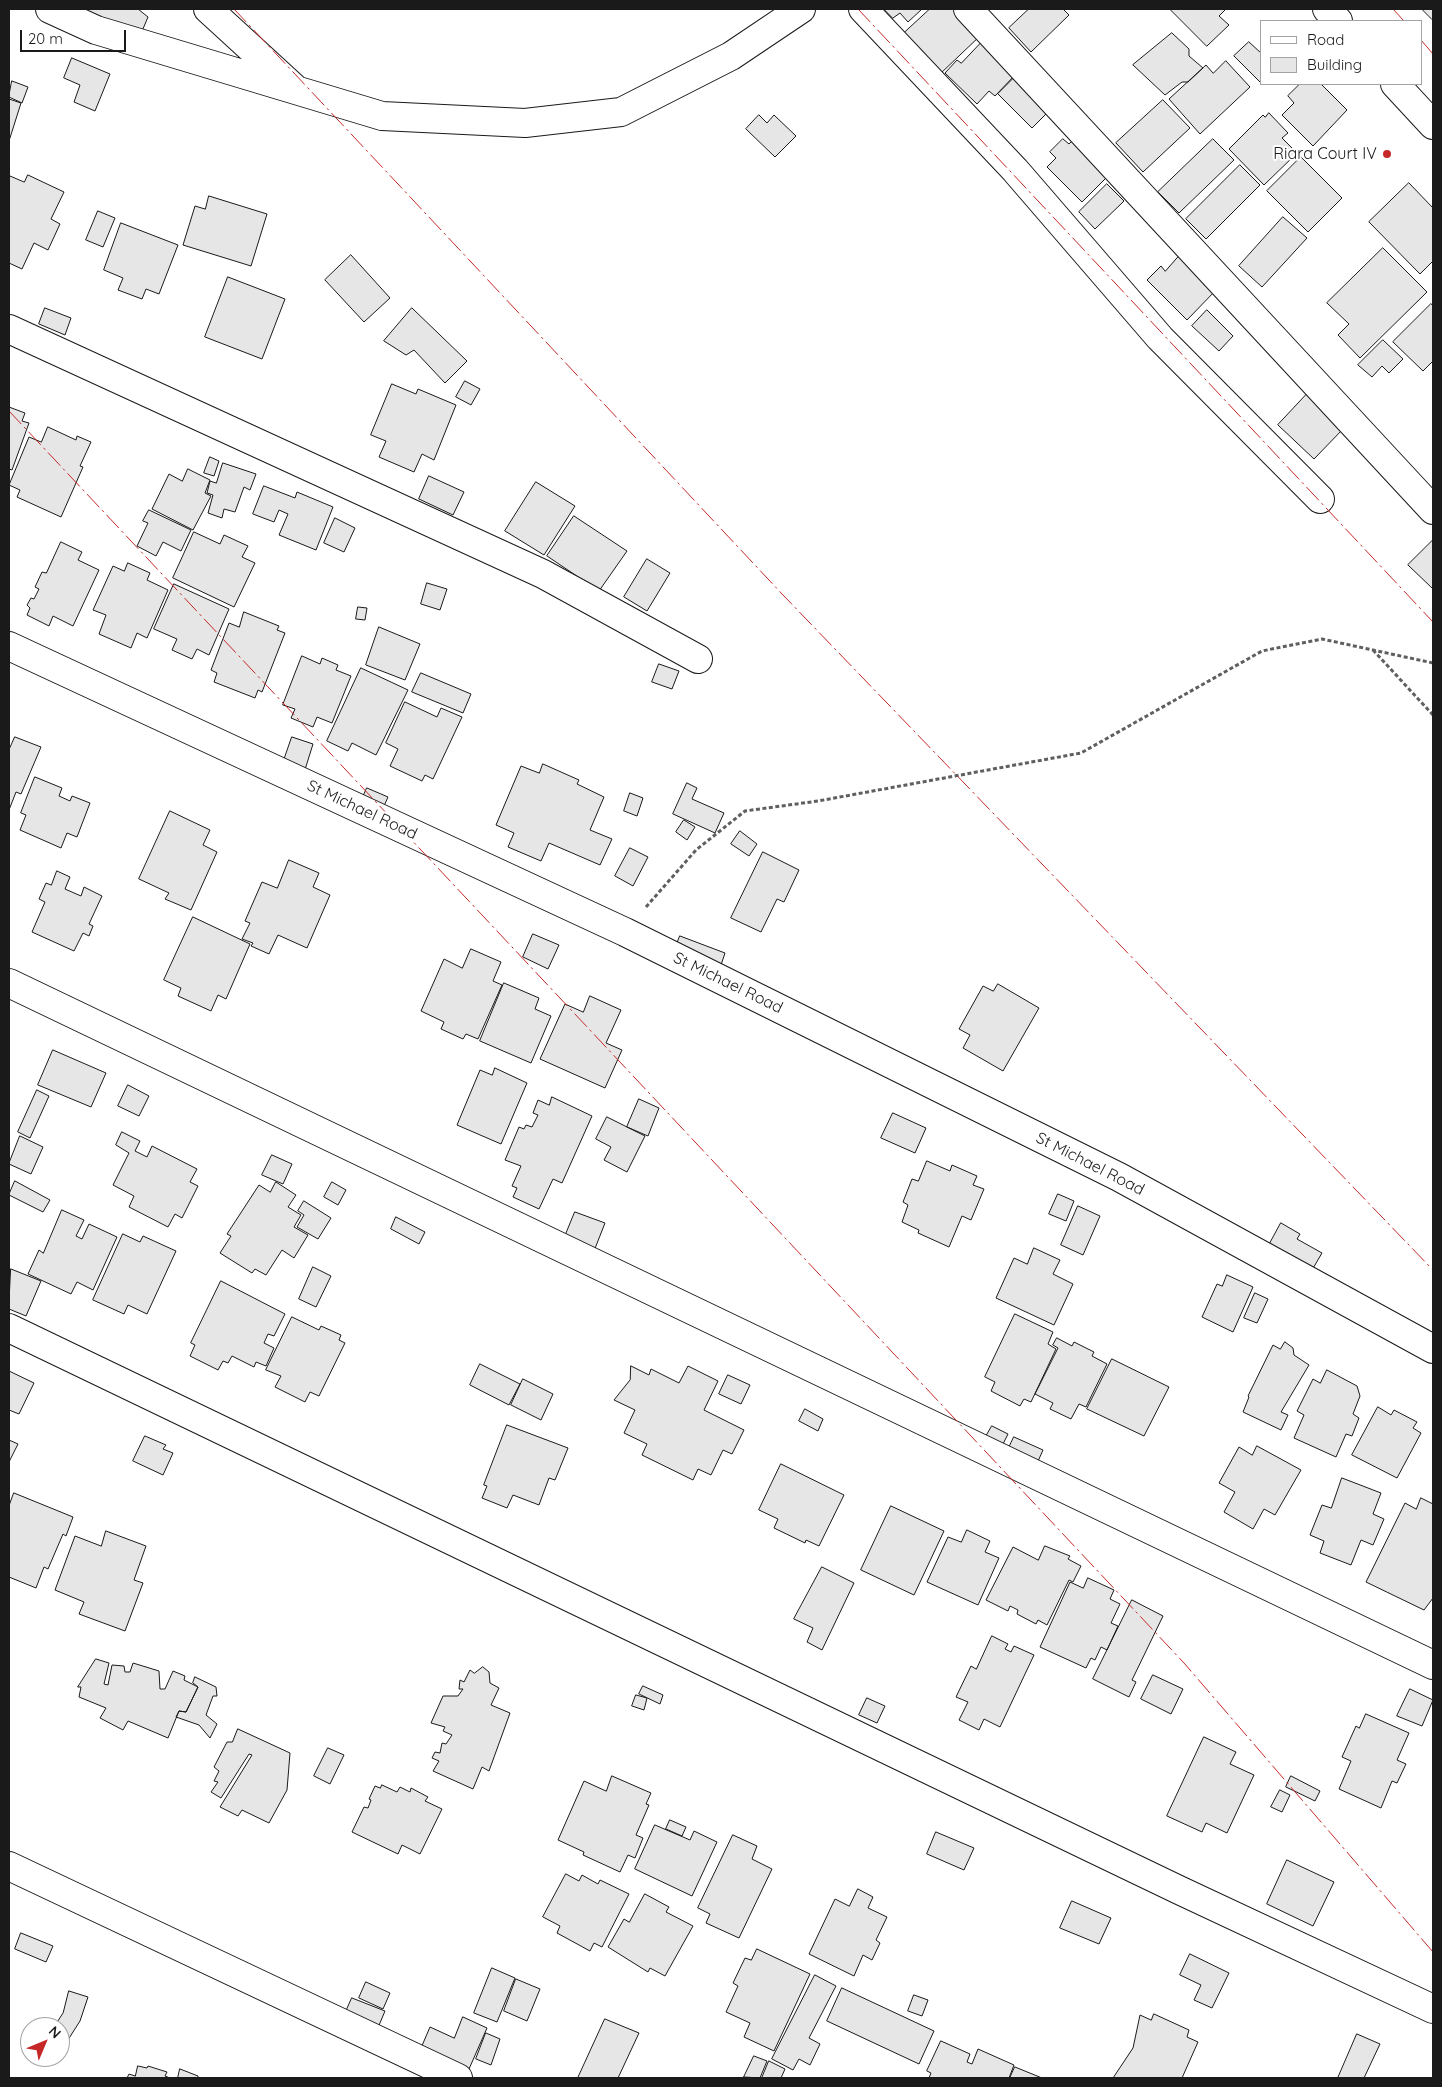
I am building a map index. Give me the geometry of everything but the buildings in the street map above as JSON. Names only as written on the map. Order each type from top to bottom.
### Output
[{"type":"street","points":[[50,9],[96,30],[382,116],[525,123],[621,112],[731,56],[801,9]]},
{"type":"street","points":[[208,9],[298,91]]},
{"type":"street","points":[[863,9],[1015,170],[1160,338],[1320,499]]},
{"type":"street","points":[[968,9],[1433,510]]},
{"type":"street","points":[[1326,9],[1337,20]]},
{"type":"street","points":[[1396,85],[1433,125]]},
{"type":"street","points":[[9,329],[543,574],[698,659]]},
{"type":"street","name":"St Michael Road","points":[[9,646],[624,932],[1119,1178],[1433,1349]]},
{"type":"street","points":[[9,983],[1433,1665]]},
{"type":"street","points":[[9,1328],[1170,1885],[1433,2009]]},
{"type":"street","points":[[9,1866],[458,2078]]},
{"type":"path","points":[[624,932],[696,850],[744,811],[818,801],[1081,753],[1262,651],[1322,639],[1433,663]]},
{"type":"path","points":[[1373,650],[1433,715]]},
{"type":"power","points":[[234,9],[783,595],[1433,1270]]},
{"type":"power","points":[[858,9],[1433,622]]},
{"type":"power","points":[[1393,9],[1403,20]]},
{"type":"power","points":[[1422,41],[1433,54]]},
{"type":"power","points":[[9,411],[1184,1663],[1433,1952]]},
{"type":"place","name":"Riara Court IV","points":[[1387,154]]}]
